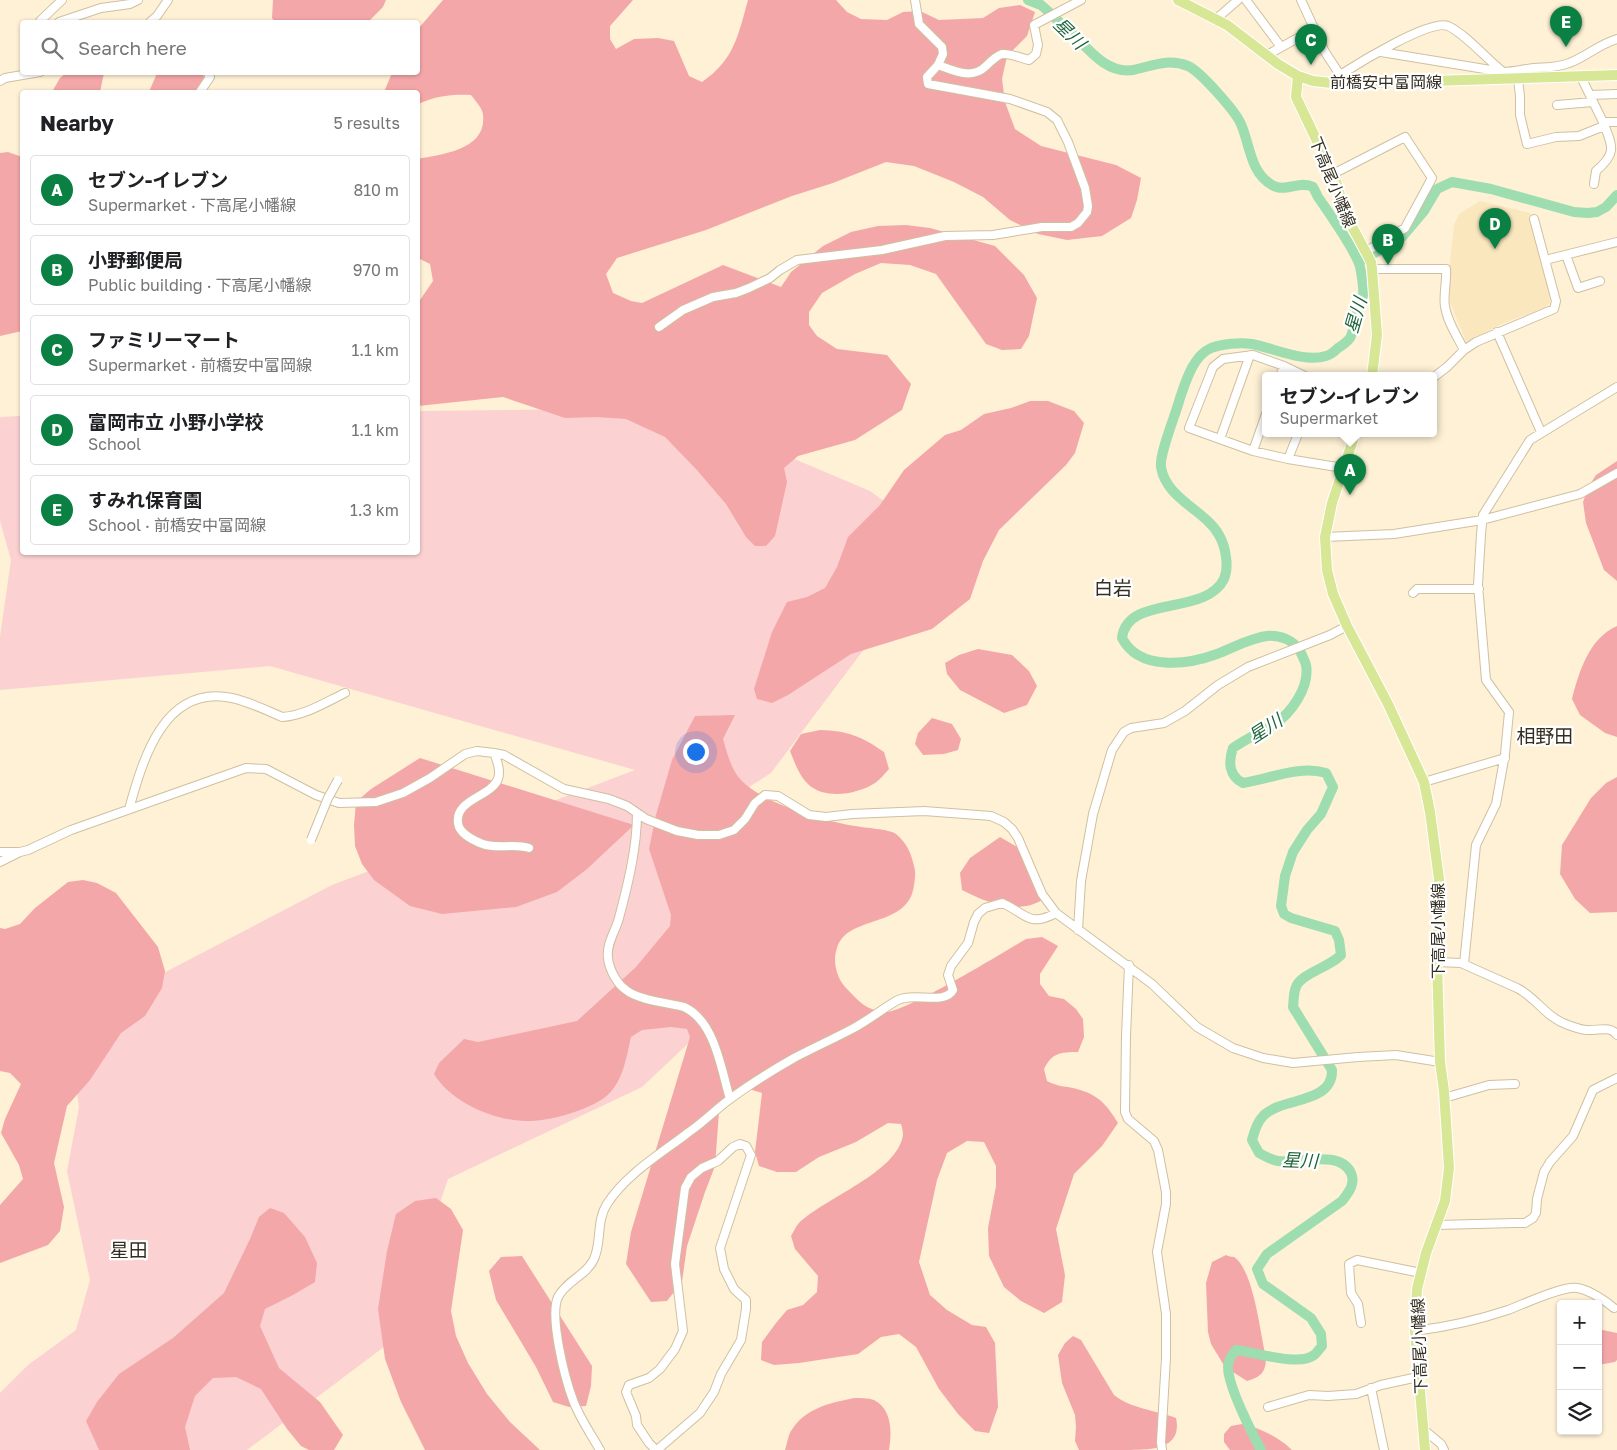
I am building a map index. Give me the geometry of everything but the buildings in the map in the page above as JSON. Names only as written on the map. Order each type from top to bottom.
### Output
[{"type":"main road","name":"前橋安中富岡線","points":[[1181,1],[1237,32],[1278,64],[1298,76],[1313,81],[1503,76],[1518,79],[1617,75]]},
{"type":"main road","name":"下高尾小幡線","points":[[1298,76],[1296,98],[1333,174],[1345,213],[1369,259],[1377,335],[1372,372]]},
{"type":"main road","name":"下高尾小幡線","points":[[1354,437],[1332,503],[1325,537],[1327,570],[1333,594],[1347,626],[1388,704],[1424,782],[1430,812],[1438,878],[1437,962],[1440,1062],[1448,1168],[1445,1201],[1426,1253],[1417,1289],[1415,1331],[1425,1450]]},
{"type":"street","points":[[40,20],[62,0]]},
{"type":"street","points":[[66,20],[101,8],[130,4],[138,0]]},
{"type":"street","points":[[152,20],[168,0]]},
{"type":"street","points":[[659,327],[683,310],[713,297],[736,293],[755,286],[797,260],[882,250],[945,236],[993,235],[1042,227],[1071,227],[1078,223],[1087,212],[1085,188],[1068,142],[1057,120],[1047,112],[1010,99],[928,84],[927,77],[938,65],[943,54],[942,47],[919,24],[915,0]]},
{"type":"street","points":[[938,65],[972,74],[978,73],[998,56],[1004,54],[1029,60],[1036,54],[1038,45],[1034,25],[1081,0]]},
{"type":"street","points":[[1216,19],[1238,0]]},
{"type":"street","points":[[1246,0],[1281,47]]},
{"type":"street","points":[[1301,0],[1337,79],[1361,62],[1426,28],[1443,25],[1463,36],[1503,76]]},
{"type":"street","points":[[157,16],[161,20]]},
{"type":"street","points":[[1267,56],[1314,29]]},
{"type":"street","points":[[1382,52],[1503,76],[1533,68],[1555,67],[1570,63],[1605,42],[1617,38]]},
{"type":"street","points":[[0,81],[5,78],[22,75]]},
{"type":"street","points":[[201,90],[210,77],[209,75]]},
{"type":"street","points":[[1581,77],[1615,148],[1612,156],[1596,171],[1594,184]]},
{"type":"street","points":[[1518,79],[1520,115],[1527,144],[1556,137],[1579,136],[1604,124],[1617,122]]},
{"type":"street","points":[[1557,105],[1617,94]]},
{"type":"street","points":[[1333,174],[1406,138],[1432,178],[1405,228],[1369,259]]},
{"type":"street","points":[[1437,375],[1464,350],[1476,342],[1554,309],[1556,301],[1534,219]]},
{"type":"street","points":[[1545,260],[1617,242]]},
{"type":"street","points":[[1566,255],[1578,288],[1600,281]]},
{"type":"street","points":[[1369,259],[1446,270],[1447,282],[1444,305],[1451,326],[1464,350]]},
{"type":"street","points":[[1497,332],[1541,432]]},
{"type":"street","points":[[1220,439],[1250,355]]},
{"type":"street","points":[[1297,372],[1250,355],[1222,359],[1213,367],[1188,428],[1252,450],[1288,459],[1344,468]]},
{"type":"street","points":[[1282,372],[1284,366]]},
{"type":"street","points":[[1464,964],[1476,844],[1496,804],[1505,758],[1509,712],[1486,680],[1479,590],[1482,520],[1530,440],[1617,387]]},
{"type":"street","points":[[1252,450],[1262,424]]},
{"type":"street","points":[[1288,459],[1297,437]]},
{"type":"street","points":[[1325,537],[1394,534],[1482,520],[1580,494],[1617,473]]},
{"type":"street","points":[[1413,593],[1417,589],[1479,590]]},
{"type":"street","points":[[1078,930],[1081,881],[1087,841],[1112,750],[1124,732],[1131,728],[1164,723],[1185,711],[1218,685],[1248,667],[1330,635],[1347,626]]},
{"type":"street","points":[[129,808],[148,749],[156,735],[177,710],[194,701],[210,698],[231,698],[282,717],[288,717],[298,715],[345,693]]},
{"type":"street","points":[[0,862],[70,830],[246,768],[266,769],[316,795],[339,803],[376,802],[403,793],[430,778],[465,754],[476,751],[504,756],[564,789],[609,799],[677,831],[698,835],[719,835],[734,830],[745,819],[755,803],[765,795],[778,796],[809,815],[826,817],[924,811],[991,816],[1004,822],[1012,829],[1018,838],[1042,894],[1056,912],[1078,930],[1129,965],[1197,1027],[1233,1048],[1262,1058],[1293,1063],[1396,1055],[1440,1062]]},
{"type":"street","points":[[494,753],[499,770],[497,781],[492,787],[470,801],[462,809],[458,818],[458,824],[461,831],[482,844],[513,845],[530,848]]},
{"type":"street","points":[[1424,782],[1505,758]]},
{"type":"street","points":[[311,840],[328,798],[338,780]]},
{"type":"street","points":[[637,813],[637,833],[631,864],[621,910],[607,956],[610,968],[627,992],[684,1007],[700,1018],[715,1045],[730,1098]]},
{"type":"street","points":[[0,852],[20,852]]},
{"type":"street","points":[[600,1450],[573,1401],[556,1330],[555,1313],[559,1296],[565,1287],[594,1260],[598,1248],[601,1215],[617,1190],[652,1159],[691,1131],[730,1098],[794,1058],[850,1030],[903,997],[942,998],[950,994],[952,988],[948,978],[949,971],[968,943],[978,914],[985,908],[1002,903],[1027,918],[1038,919],[1044,919],[1056,912]]},
{"type":"street","points":[[1437,962],[1464,964],[1524,991],[1542,1010],[1565,1024],[1584,1030],[1608,1029],[1617,1035]]},
{"type":"street","points":[[1129,965],[1125,1112],[1128,1119],[1154,1141],[1158,1150],[1166,1192],[1166,1204],[1156,1252],[1166,1314],[1162,1450]]},
{"type":"street","points":[[1437,1225],[1525,1223],[1533,1218],[1536,1213],[1539,1186],[1547,1167],[1573,1136],[1593,1090],[1617,1078]]},
{"type":"street","points":[[1444,1098],[1489,1085],[1515,1084]]},
{"type":"street","points":[[740,1144],[746,1146],[751,1155],[720,1248],[724,1268],[734,1289],[746,1300],[741,1340],[721,1374],[714,1392],[700,1413],[657,1450],[649,1444],[637,1425],[636,1416],[626,1392],[629,1386],[649,1378],[660,1368],[674,1349],[683,1331],[675,1264],[685,1188],[691,1177],[702,1168],[718,1161],[733,1147],[740,1144]]},
{"type":"street","points":[[1361,1323],[1358,1304],[1350,1293],[1349,1264],[1357,1260],[1421,1273]]},
{"type":"street","points":[[1415,1331],[1471,1320],[1507,1310],[1562,1290],[1576,1288],[1585,1290],[1614,1308]]},
{"type":"street","points":[[1268,1407],[1309,1395],[1356,1394],[1370,1388],[1418,1376]]},
{"type":"street","points":[[1370,1388],[1384,1450]]},
{"type":"street","points":[[1424,1429],[1442,1444],[1444,1450]]},
{"type":"shaded area","points":[[273,0],[386,0],[383,7],[370,20],[274,20]]},
{"type":"shaded area","points":[[443,0],[633,0],[610,26],[610,39],[616,49],[634,39],[658,38],[674,41],[689,76],[702,82],[713,74],[728,56],[737,36],[748,0],[836,0],[847,12],[861,19],[887,20],[903,12],[920,11],[939,20],[983,18],[999,8],[1020,5],[1035,12],[1027,36],[1007,56],[1002,79],[1005,102],[1015,129],[1041,146],[1116,165],[1141,178],[1137,200],[1131,218],[1102,236],[1067,240],[1038,234],[1010,220],[983,197],[954,182],[914,166],[886,162],[706,230],[617,258],[606,274],[613,293],[631,301],[642,303],[723,265],[781,287],[791,272],[823,246],[851,232],[878,226],[906,225],[930,228],[995,246],[1024,275],[1037,298],[1029,336],[1021,349],[1002,350],[986,344],[936,274],[910,265],[881,263],[855,274],[822,293],[809,312],[809,325],[817,336],[837,349],[887,355],[911,384],[902,410],[855,440],[798,456],[784,468],[787,482],[775,536],[766,546],[755,546],[746,537],[726,504],[665,437],[626,419],[597,417],[565,418],[503,397],[420,406],[420,300],[433,281],[430,264],[420,259],[420,159],[450,152],[471,143],[478,136],[482,127],[483,113],[471,95],[444,96],[420,103],[420,90],[385,90],[391,75],[420,75],[420,27]]},
{"type":"shaded area","points":[[64,75],[104,75],[100,90],[53,90]]},
{"type":"shaded area","points":[[156,75],[203,75],[205,80],[206,90],[150,90]]},
{"type":"shaded area","points":[[8,152],[20,156],[20,331],[0,336],[0,153]]},
{"type":"shaded area","points":[[1480,201],[1530,213],[1549,288],[1550,303],[1544,308],[1504,323],[1466,342],[1450,302],[1449,273],[1454,225],[1459,214]]},
{"type":"shaded area","points":[[1030,401],[1048,401],[1074,411],[1084,423],[1075,453],[1066,465],[999,530],[983,561],[970,599],[932,629],[851,654],[788,695],[772,703],[757,699],[754,689],[772,632],[787,602],[807,597],[825,588],[837,567],[848,537],[880,505],[904,470],[945,435],[961,430],[984,414],[1011,408]]},
{"type":"shaded area","points":[[674,408],[870,491],[943,544],[771,773],[692,823],[694,1038],[642,1087],[448,1179],[393,1340],[247,1450],[0,1450],[0,1393],[28,1365],[76,1330],[90,1280],[67,1171],[79,1107],[68,1023],[332,885],[635,770],[270,666],[0,690],[0,637],[11,560],[0,521],[0,417],[20,416],[20,555],[420,555],[420,411]]},
{"type":"shaded area","points":[[1617,461],[1617,581],[1604,570],[1586,523],[1583,502],[1589,486],[1596,475]]},
{"type":"shaded area","points":[[1617,626],[1617,737],[1605,733],[1580,715],[1572,699],[1582,667],[1592,647],[1607,631]]},
{"type":"shaded area","points":[[978,649],[1012,655],[1029,671],[1037,686],[1027,705],[1004,713],[960,690],[947,674],[945,663],[959,655]]},
{"type":"shaded area","points":[[735,715],[723,739],[735,771],[751,789],[779,804],[811,816],[842,824],[893,832],[903,841],[910,853],[915,873],[910,899],[901,909],[890,915],[853,930],[843,937],[837,948],[835,965],[838,976],[844,986],[864,1005],[874,1010],[885,1012],[895,1010],[932,993],[1026,939],[1042,937],[1058,946],[1040,974],[1040,984],[1049,996],[1064,999],[1076,1009],[1083,1019],[1084,1037],[1078,1052],[1057,1054],[1050,1060],[1044,1069],[1047,1081],[1091,1094],[1106,1106],[1118,1123],[1102,1146],[1074,1174],[1056,1229],[1065,1275],[1062,1302],[1044,1313],[1021,1301],[1004,1287],[989,1256],[988,1228],[996,1186],[996,1166],[984,1142],[967,1141],[947,1153],[937,1180],[919,1262],[930,1295],[947,1310],[972,1325],[986,1327],[995,1343],[998,1407],[989,1433],[975,1431],[958,1414],[939,1389],[916,1347],[899,1334],[881,1337],[858,1354],[774,1365],[761,1360],[762,1342],[776,1323],[787,1310],[803,1305],[817,1292],[818,1276],[795,1249],[791,1236],[796,1227],[811,1213],[859,1184],[888,1161],[898,1149],[903,1135],[901,1124],[888,1123],[856,1142],[819,1157],[796,1172],[777,1172],[759,1166],[755,1152],[762,1093],[749,1089],[733,1098],[719,1112],[715,1166],[687,1246],[682,1282],[667,1301],[651,1302],[626,1264],[631,1232],[690,1037],[687,1029],[671,1027],[642,1030],[631,1037],[620,1078],[616,1086],[604,1098],[566,1115],[544,1120],[512,1120],[474,1108],[451,1093],[434,1074],[439,1063],[464,1039],[478,1042],[577,1021],[636,967],[670,926],[671,915],[649,849],[656,815],[672,760],[695,716]]},
{"type":"shaded area","points":[[932,718],[952,724],[961,739],[958,750],[944,754],[923,755],[915,744],[918,733]]},
{"type":"shaded area","points":[[820,730],[854,735],[868,742],[884,752],[889,769],[877,782],[860,790],[833,794],[816,790],[803,778],[790,751],[801,734]]},
{"type":"shaded area","points":[[420,758],[634,825],[587,869],[557,892],[516,907],[442,914],[410,906],[374,880],[362,864],[355,846],[354,825],[356,802],[371,789]]},
{"type":"shaded area","points":[[1617,777],[1617,912],[1590,913],[1575,899],[1560,874],[1562,845],[1591,798],[1606,783]]},
{"type":"shaded area","points":[[1000,837],[1019,848],[1044,889],[1042,900],[1033,904],[1012,907],[981,899],[962,890],[960,873],[970,858]]},
{"type":"shaded area","points":[[83,880],[97,883],[116,893],[158,947],[165,971],[162,988],[145,1016],[121,1033],[90,1080],[67,1106],[54,1163],[64,1207],[60,1231],[48,1245],[0,1263],[0,1205],[23,1179],[19,1165],[1,1133],[5,1119],[21,1084],[10,1073],[0,1071],[0,928],[5,929],[20,924],[35,908],[68,882]]},
{"type":"shaded area","points":[[436,1198],[451,1209],[463,1230],[451,1311],[456,1336],[468,1363],[487,1394],[510,1422],[540,1450],[425,1450],[401,1402],[385,1359],[378,1309],[387,1251],[396,1214],[415,1201]]},
{"type":"shaded area","points":[[270,1208],[284,1213],[305,1237],[317,1263],[315,1282],[265,1309],[260,1326],[279,1368],[320,1402],[343,1435],[334,1450],[309,1450],[301,1446],[287,1429],[261,1389],[236,1377],[213,1378],[195,1396],[185,1427],[190,1450],[99,1450],[86,1421],[97,1402],[119,1374],[173,1338],[224,1293],[259,1217]]},
{"type":"shaded area","points":[[1226,1255],[1234,1257],[1241,1264],[1247,1275],[1266,1357],[1262,1373],[1256,1378],[1247,1381],[1225,1367],[1211,1344],[1208,1332],[1206,1283],[1212,1262]]},
{"type":"shaded area","points":[[522,1256],[592,1366],[591,1386],[586,1406],[569,1407],[553,1402],[536,1367],[496,1300],[489,1271],[501,1257]]},
{"type":"shaded area","points":[[1602,1330],[1617,1333],[1617,1360],[1602,1364]]},
{"type":"shaded area","points":[[1073,1336],[1081,1340],[1114,1395],[1136,1406],[1176,1418],[1177,1429],[1175,1436],[1170,1442],[1163,1446],[1145,1450],[1079,1450],[1075,1441],[1075,1415],[1062,1383],[1058,1355],[1065,1343]]},
{"type":"shaded area","points":[[854,1398],[874,1400],[884,1409],[890,1429],[889,1450],[785,1450],[791,1431],[803,1417],[827,1405]]},
{"type":"shaded area","points":[[1242,1424],[1269,1434],[1292,1450],[1230,1450],[1224,1442],[1224,1434],[1231,1426]]},
{"type":"waterway","name":"星川","points":[[1028,0],[1041,5],[1099,60],[1107,65],[1124,70],[1133,70],[1174,63],[1193,69],[1216,91],[1237,116],[1254,165],[1264,179],[1272,185],[1282,188],[1303,185],[1313,187],[1354,253],[1362,278],[1363,295],[1350,338],[1329,355],[1309,358],[1252,344],[1237,343],[1211,348],[1199,357],[1185,384],[1168,434],[1161,467],[1164,478],[1170,488],[1205,518],[1219,535],[1226,554],[1226,574],[1214,591],[1201,598],[1151,610],[1137,616],[1127,624],[1122,638],[1130,649],[1140,656],[1165,662],[1192,661],[1205,658],[1261,637],[1277,636],[1290,641],[1300,651],[1306,665],[1305,682],[1302,691],[1292,707],[1280,720],[1233,748],[1230,758],[1232,773],[1243,783],[1295,772],[1316,771],[1326,773],[1333,787],[1321,814],[1307,830],[1293,852],[1285,876],[1281,906],[1284,914],[1291,918],[1335,931],[1339,940],[1341,955],[1299,982],[1294,992],[1293,1007],[1332,1070],[1330,1081],[1324,1089],[1316,1094],[1272,1109],[1264,1115],[1258,1123],[1252,1140],[1259,1153],[1275,1160],[1328,1159],[1338,1161],[1346,1166],[1351,1173],[1353,1181],[1351,1188],[1342,1201],[1267,1254],[1257,1269],[1263,1284],[1311,1318],[1321,1334],[1322,1346],[1314,1355],[1298,1360],[1276,1358],[1236,1350],[1232,1356],[1228,1367],[1232,1386],[1261,1450]]},
{"type":"waterway","points":[[1361,261],[1402,237],[1424,211],[1437,189],[1452,182],[1491,189],[1574,212],[1597,212],[1606,207],[1617,195]]},
{"type":"place","name":"すみれ保育園","points":[[1566,47]]},
{"type":"place","name":"ファミリーマート","points":[[1311,65]]},
{"type":"place","name":"富岡市立 小野小学校","points":[[1495,249]]},
{"type":"place","name":"小野郵便局","points":[[1388,265]]},
{"type":"place","name":"セブン-イレブン","points":[[1350,495]]},
{"type":"district","name":"白岩","points":[[1113,587]]},
{"type":"district","name":"相野田","points":[[1545,735]]},
{"type":"district","name":"星田","points":[[129,1249]]}]
